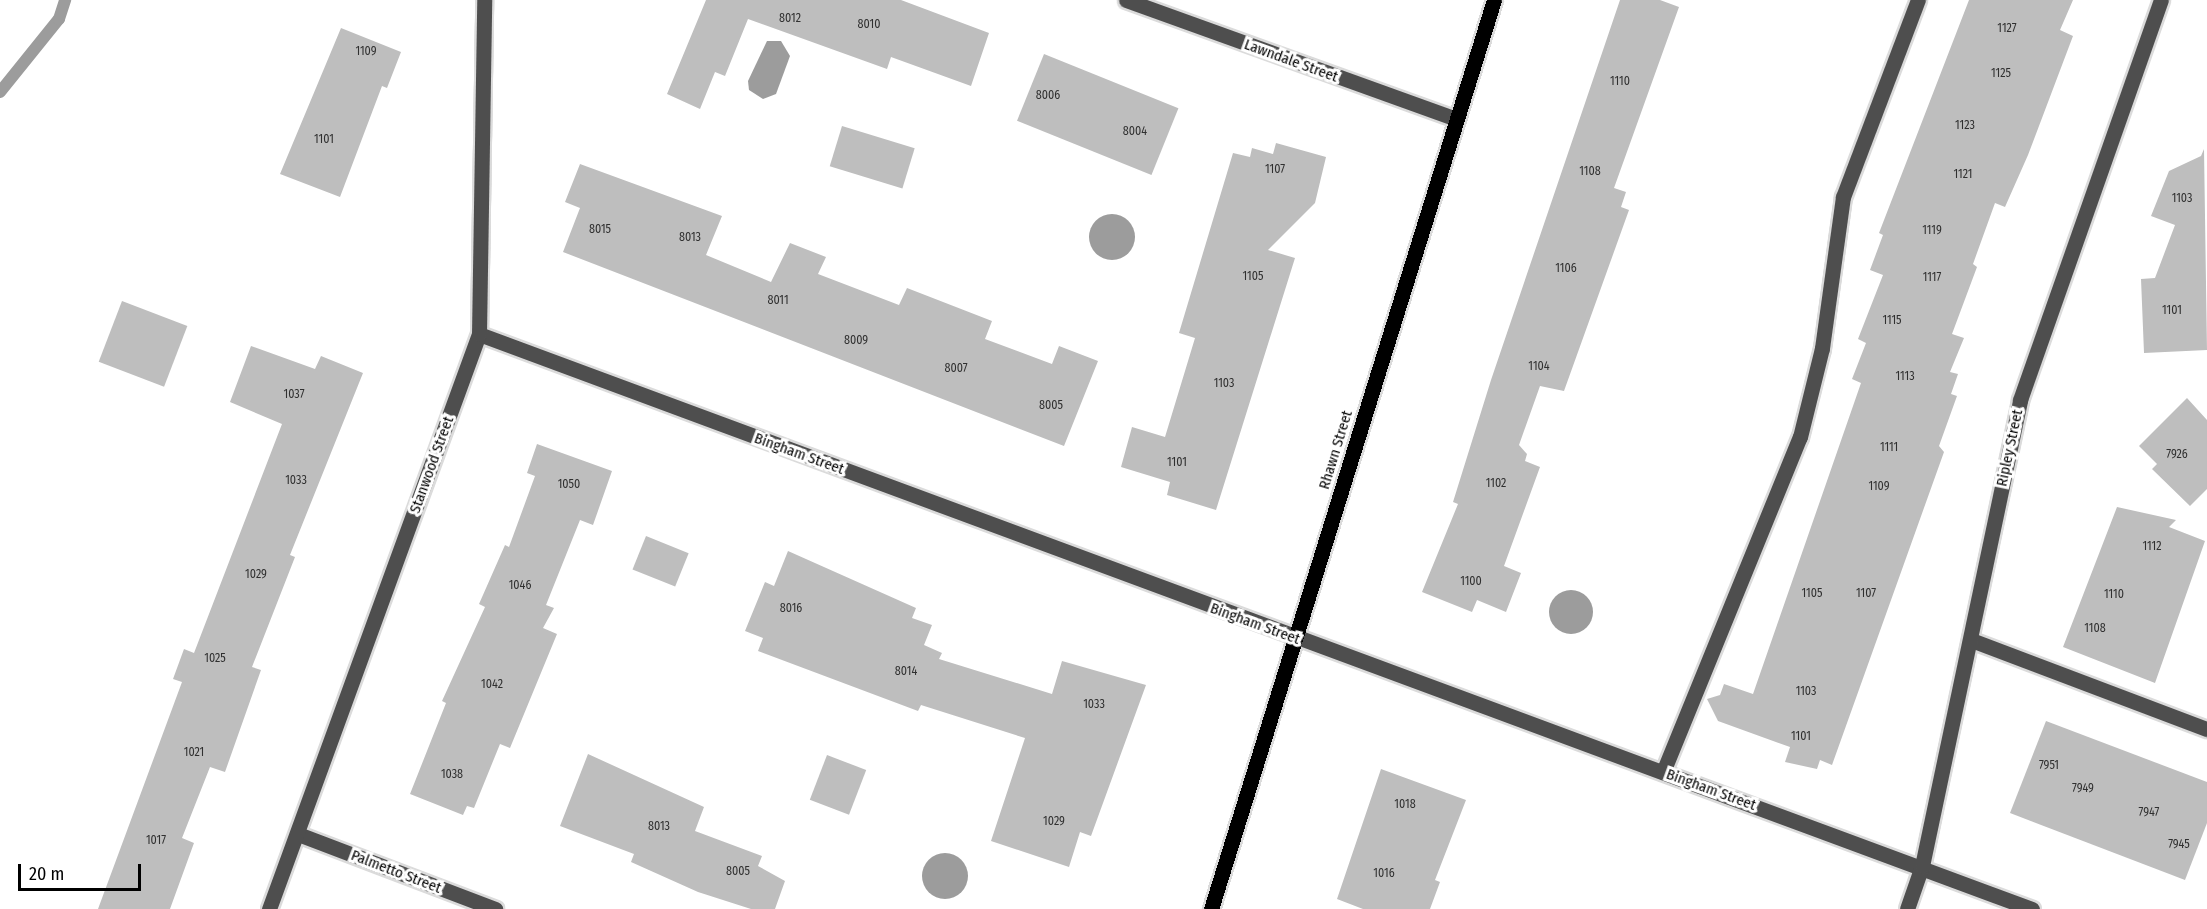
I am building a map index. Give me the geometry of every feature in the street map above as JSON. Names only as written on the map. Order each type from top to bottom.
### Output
[{"type":"main road","name":"Rhawn Street","points":[[1211,909],[1298,639],[1494,0]]},
{"type":"street","name":"Stanwood Street","points":[[269,909],[479,334],[484,0]]},
{"type":"street","name":"Lawndale Street","points":[[1126,0],[1456,119]]},
{"type":"street","points":[[1663,772],[1800,437],[1822,348],[1843,197],[1918,0]]},
{"type":"street","name":"Ripley Street","points":[[1907,909],[1922,867],[2020,400],[2161,0]]},
{"type":"street","name":"Bingham Street","points":[[479,334],[2032,909]]},
{"type":"street","points":[[1971,640],[2207,729]]},
{"type":"street","name":"Palmetto Street","points":[[298,834],[495,909]]},
{"type":"shaded area","points":[[767,41],[781,41],[790,56],[776,94],[763,99],[749,90],[748,81]]},
{"type":"shaded area","points":[[1112,214],[1128,221],[1135,237],[1128,253],[1112,260],[1096,253],[1089,237],[1096,221]]},
{"type":"shaded area","points":[[1571,590],[1580,591],[1587,596],[1592,603],[1592,621],[1587,628],[1580,633],[1571,634],[1562,633],[1555,628],[1550,621],[1549,612],[1550,603],[1555,596],[1562,591]]},
{"type":"shaded area","points":[[945,853],[961,860],[968,876],[961,892],[945,899],[929,892],[922,876],[929,860]]},
{"type":"building","points":[[706,0],[901,0],[989,33],[971,86],[891,57],[887,69],[748,19],[725,76],[715,72],[700,109],[667,94]]},
{"type":"building","points":[[1620,0],[1660,0],[1679,7],[1614,188],[1626,192],[1621,207],[1629,210],[1564,391],[1540,386],[1519,445],[1527,454],[1525,461],[1540,467],[1504,566],[1521,573],[1506,612],[1477,600],[1472,612],[1422,592],[1458,504],[1453,502],[1491,380]]},
{"type":"building","points":[[1969,0],[2073,0],[2060,30],[2073,36],[2028,155],[2005,207],[1995,203],[1973,264],[1977,267],[1952,334],[1964,338],[1950,372],[1958,374],[1951,394],[1957,396],[1939,446],[1944,452],[1832,765],[1820,760],[1817,769],[1785,762],[1790,747],[1718,721],[1707,699],[1720,695],[1724,684],[1753,694],[1861,383],[1852,379],[1866,343],[1858,339],[1883,275],[1870,270],[1883,235],[1879,233]]},
{"type":"building","points":[[341,28],[401,52],[387,88],[382,86],[340,197],[280,174]]},
{"type":"building","points":[[1044,54],[1178,108],[1151,175],[1017,121]]},
{"type":"building","points":[[842,126],[915,148],[902,188],[830,166]]},
{"type":"building","points":[[1276,143],[1326,157],[1315,203],[1268,250],[1295,258],[1216,510],[1167,495],[1170,482],[1121,467],[1132,427],[1165,437],[1195,338],[1179,333],[1233,153],[1250,157],[1252,148],[1273,154]]},
{"type":"building","points":[[2204,149],[2207,350],[2144,353],[2141,279],[2155,278],[2175,225],[2151,216],[2169,171],[2201,156]]},
{"type":"building","points":[[580,164],[722,216],[706,255],[771,282],[790,243],[826,257],[818,274],[899,305],[907,288],[992,321],[985,339],[1052,364],[1059,346],[1098,361],[1064,446],[563,252],[580,208],[565,202]]},
{"type":"building","points":[[122,301],[187,326],[164,387],[99,362]]},
{"type":"building","points":[[251,346],[315,369],[321,356],[363,373],[290,555],[295,557],[252,667],[261,670],[225,772],[210,767],[182,838],[194,843],[170,909],[98,909],[182,682],[173,679],[184,649],[194,653],[282,424],[230,402]]},
{"type":"building","points":[[2187,398],[2207,420],[2207,489],[2190,506],[2152,469],[2157,464],[2139,446]]},
{"type":"building","points":[[537,444],[612,471],[593,525],[580,520],[546,605],[554,608],[543,628],[557,634],[510,748],[500,744],[474,808],[467,806],[463,815],[410,794],[446,703],[442,701],[485,607],[479,604],[505,545],[509,547],[535,476],[527,473]]},
{"type":"building","points":[[2117,507],[2176,520],[2169,527],[2205,541],[2155,683],[2063,647]]},
{"type":"building","points":[[646,536],[689,553],[675,587],[633,569]]},
{"type":"building","points":[[788,551],[916,608],[912,618],[932,625],[924,645],[942,653],[939,659],[1052,694],[1062,661],[1146,685],[1091,836],[1080,832],[1069,867],[991,841],[1025,738],[921,705],[918,711],[758,651],[763,638],[745,631],[765,582],[774,586]]},
{"type":"building","points":[[2046,721],[2207,782],[2207,823],[2185,880],[2010,813]]},
{"type":"building","points":[[588,754],[704,807],[695,831],[762,856],[758,866],[785,881],[775,909],[751,909],[698,892],[631,862],[634,854],[560,826]]},
{"type":"building","points":[[827,755],[866,770],[849,815],[810,800]]},
{"type":"building","points":[[1381,769],[1466,800],[1435,880],[1440,882],[1430,909],[1363,909],[1337,899]]},
{"type":"waterway","points":[[0,92],[59,19],[65,0]]}]
